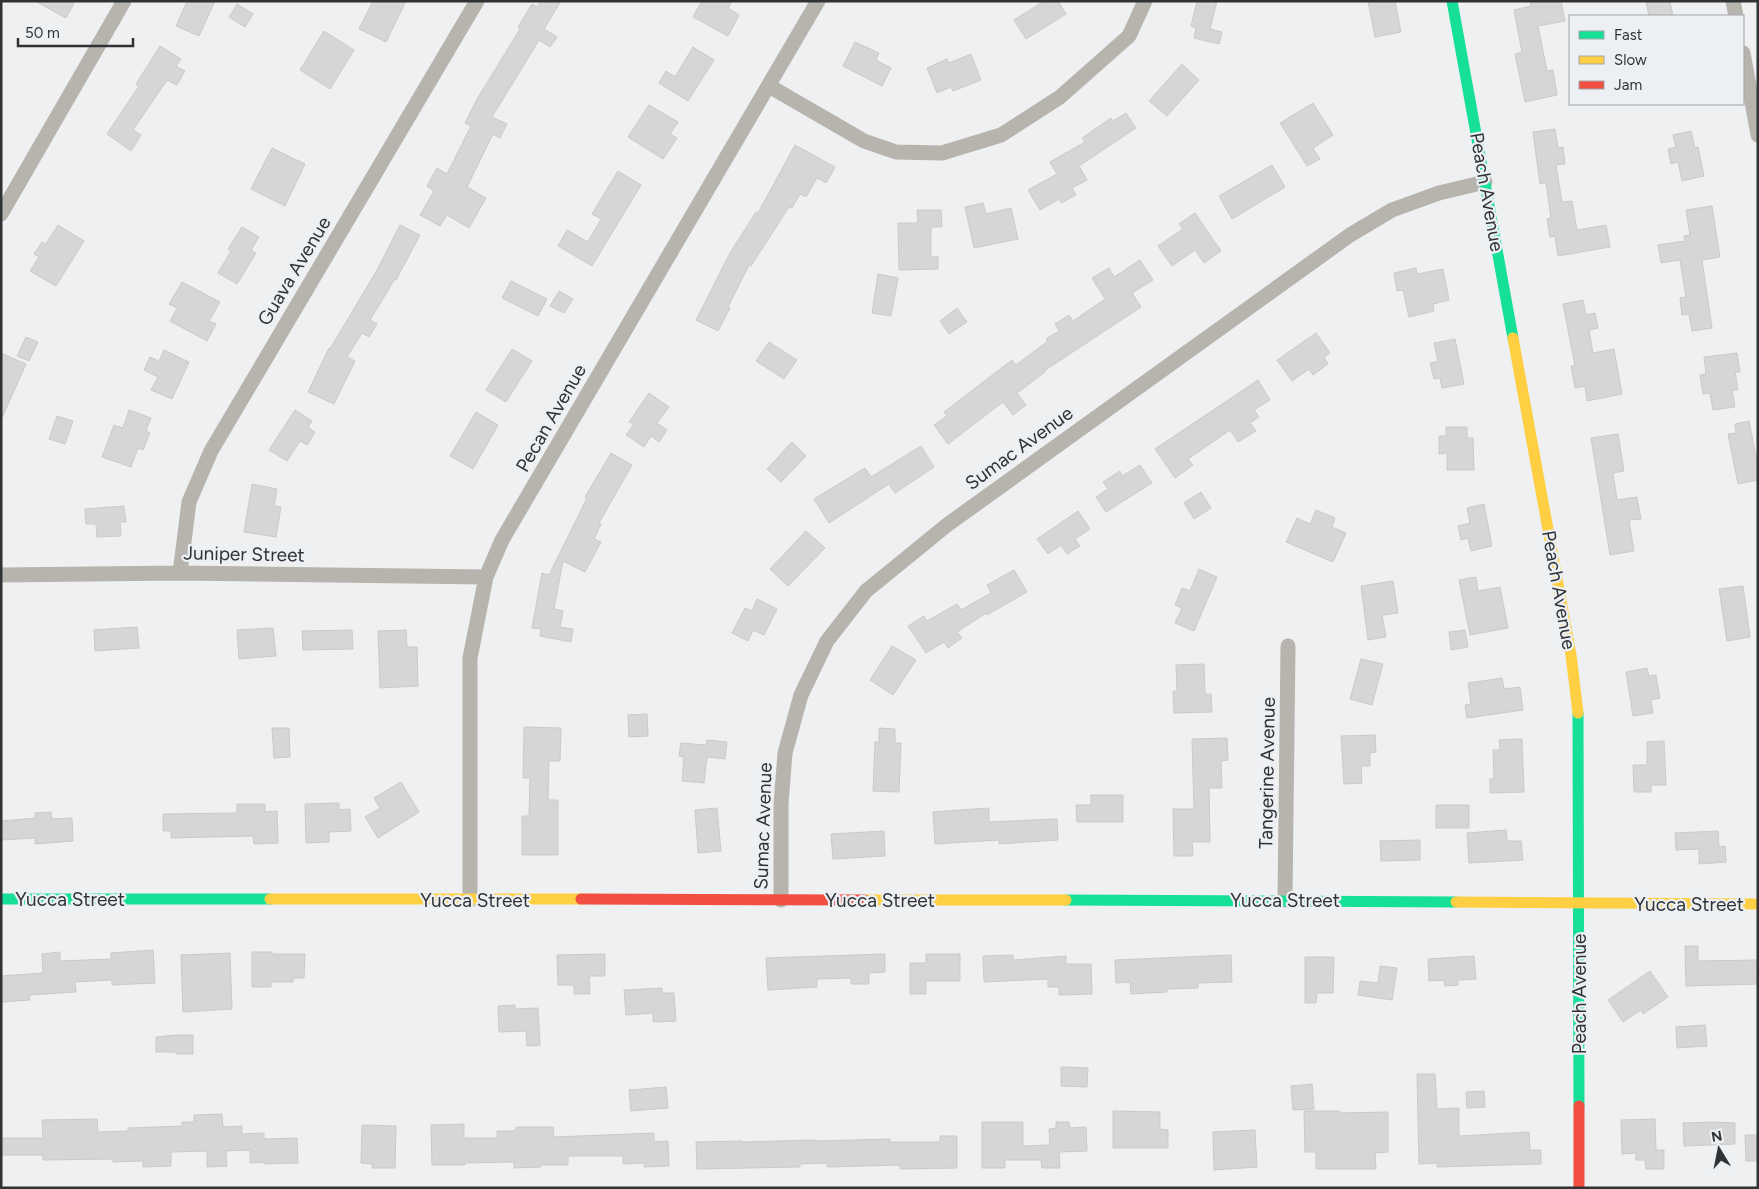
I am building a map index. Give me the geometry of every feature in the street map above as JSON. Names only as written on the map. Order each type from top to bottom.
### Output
[{"type":"street","points":[[1,214],[124,1]]},
{"type":"street","name":"Guava Avenue","points":[[180,573],[188,502],[210,451],[477,1]]},
{"type":"street","name":"Pecan Avenue","points":[[470,900],[470,658],[486,577],[502,540],[818,1]]},
{"type":"street","points":[[769,86],[864,141],[896,152],[942,153],[1001,135],[1060,97],[1130,36],[1145,1]]},
{"type":"street","name":"Peach Avenue","points":[[1452,1],[1571,655],[1578,704],[1579,1188]]},
{"type":"street","points":[[1733,1],[1736,15]]},
{"type":"street","points":[[1744,58],[1758,135]]},
{"type":"street","name":"Sumac Avenue","points":[[781,900],[781,804],[785,753],[801,695],[828,641],[866,591],[947,525],[1350,235],[1392,210],[1439,193],[1485,182]]},
{"type":"street","name":"Juniper Street","points":[[1,575],[180,573],[486,577]]},
{"type":"street","name":"Tangerine Avenue","points":[[1286,900],[1288,646]]},
{"type":"street","name":"Yucca Street","points":[[1,899],[1286,900],[1579,904],[1758,904]]},
{"type":"building","points":[[35,1],[75,1],[66,18]]},
{"type":"building","points":[[187,1],[215,1],[199,36],[176,26]]},
{"type":"building","points":[[373,1],[406,1],[386,42],[359,29]]},
{"type":"building","points":[[541,1],[561,1],[544,29],[557,37],[550,47],[539,40],[492,117],[507,124],[500,138],[493,134],[467,187],[486,198],[469,228],[447,215],[440,226],[420,215],[434,191],[427,186],[437,168],[447,174],[471,126],[465,123],[477,99],[520,29],[518,27],[532,4],[537,7]]},
{"type":"building","points":[[702,1],[732,1],[728,8],[739,15],[728,36],[693,17]]},
{"type":"building","points":[[1044,1],[1058,1],[1066,14],[1026,39],[1014,20]]},
{"type":"building","points":[[1197,1],[1217,1],[1210,29],[1222,32],[1219,44],[1194,38],[1196,28],[1191,26]]},
{"type":"building","points":[[1368,1],[1395,1],[1401,32],[1375,37]]},
{"type":"building","points":[[1530,1],[1561,1],[1565,21],[1538,26],[1547,71],[1553,70],[1557,95],[1525,102],[1515,54],[1522,52],[1514,10],[1531,6]]},
{"type":"building","points":[[1646,1],[1670,1],[1673,15],[1649,15]]},
{"type":"building","points":[[237,4],[253,14],[245,27],[229,17]]},
{"type":"building","points":[[324,31],[354,50],[330,89],[300,70]]},
{"type":"building","points":[[855,42],[879,53],[876,60],[891,68],[882,86],[843,66]]},
{"type":"building","points":[[160,46],[181,59],[176,66],[185,71],[177,85],[167,80],[133,130],[141,135],[131,151],[107,134],[139,86],[136,84]]},
{"type":"building","points":[[693,47],[714,60],[688,101],[659,83],[666,71],[675,77]]},
{"type":"building","points":[[971,54],[981,80],[953,91],[951,87],[937,93],[927,68],[947,59],[949,63]]},
{"type":"building","points":[[1182,64],[1199,80],[1167,116],[1149,101]]},
{"type":"building","points":[[1313,103],[1333,135],[1313,148],[1320,159],[1307,166],[1280,123]]},
{"type":"building","points":[[649,105],[678,122],[670,134],[677,138],[663,159],[628,137]]},
{"type":"building","points":[[1126,113],[1136,128],[1079,166],[1087,180],[1072,188],[1076,195],[1061,203],[1059,199],[1040,210],[1028,190],[1057,174],[1050,162],[1085,142],[1082,138],[1111,118],[1113,121]]},
{"type":"building","points":[[1555,129],[1558,148],[1563,147],[1565,164],[1556,165],[1562,202],[1572,201],[1577,230],[1606,225],[1610,247],[1558,256],[1555,236],[1550,237],[1547,219],[1551,218],[1546,183],[1540,184],[1533,132]]},
{"type":"building","points":[[1691,131],[1695,148],[1698,147],[1704,176],[1682,181],[1678,162],[1671,164],[1668,149],[1676,147],[1673,135]]},
{"type":"building","points":[[795,145],[835,167],[826,183],[817,178],[806,197],[800,194],[792,208],[789,207],[751,266],[749,265],[718,331],[696,320],[730,253],[756,212],[758,213]]},
{"type":"building","points":[[272,148],[305,164],[285,206],[251,189]]},
{"type":"building","points":[[1272,165],[1285,187],[1232,219],[1219,196]]},
{"type":"building","points":[[618,171],[641,185],[592,266],[558,246],[567,230],[588,242],[601,219],[592,214]]},
{"type":"building","points":[[983,203],[986,214],[1011,208],[1018,239],[974,248],[965,207]]},
{"type":"building","points":[[1712,206],[1720,257],[1702,260],[1712,328],[1692,331],[1689,314],[1682,315],[1680,298],[1686,297],[1680,260],[1661,263],[1658,245],[1685,241],[1684,236],[1690,235],[1686,210]]},
{"type":"building","points":[[917,210],[941,210],[942,227],[931,227],[931,257],[938,257],[938,269],[899,270],[898,223],[918,223]]},
{"type":"building","points":[[1195,213],[1221,251],[1204,263],[1195,250],[1172,266],[1158,246],[1183,229],[1179,224]]},
{"type":"building","points":[[58,225],[84,241],[56,286],[30,271],[39,257],[34,254],[42,242],[46,244]]},
{"type":"building","points":[[400,225],[420,235],[396,280],[370,320],[377,324],[369,337],[362,333],[347,357],[355,361],[334,404],[308,392],[329,348],[377,270]]},
{"type":"building","points":[[242,227],[259,237],[251,250],[256,253],[237,284],[218,273],[231,251],[228,249]]},
{"type":"building","points":[[1140,260],[1153,280],[1132,293],[1141,307],[1044,371],[1017,393],[1026,405],[1013,415],[1003,402],[948,444],[934,425],[947,416],[944,412],[1012,360],[1016,365],[1048,341],[1046,339],[1059,331],[1055,324],[1069,315],[1073,321],[1105,299],[1092,278],[1109,268],[1114,277]]},
{"type":"building","points":[[1416,268],[1417,274],[1443,269],[1449,300],[1433,304],[1434,311],[1409,317],[1403,290],[1397,291],[1394,273]]},
{"type":"building","points":[[878,274],[898,278],[891,316],[872,313]]},
{"type":"building","points":[[511,281],[547,299],[538,316],[502,298]]},
{"type":"building","points":[[182,282],[220,302],[209,321],[216,324],[207,341],[170,321],[177,308],[169,304]]},
{"type":"building","points":[[559,291],[573,299],[564,313],[550,306]]},
{"type":"building","points":[[1583,300],[1586,315],[1595,313],[1598,328],[1589,330],[1593,353],[1614,349],[1622,394],[1587,401],[1585,386],[1575,388],[1571,366],[1575,366],[1563,304]]},
{"type":"building","points":[[957,308],[967,322],[949,334],[940,321]]},
{"type":"building","points":[[1316,333],[1330,353],[1324,357],[1328,364],[1313,375],[1309,369],[1292,381],[1277,360]]},
{"type":"building","points":[[26,337],[38,342],[29,361],[17,356]]},
{"type":"building","points":[[1455,339],[1464,384],[1442,388],[1440,378],[1434,379],[1430,363],[1438,361],[1434,343]]},
{"type":"building","points":[[769,342],[797,360],[784,379],[756,361]]},
{"type":"building","points":[[512,349],[532,361],[506,402],[486,390]]},
{"type":"building","points":[[164,350],[189,362],[172,399],[151,390],[158,377],[144,370],[150,357],[159,361]]},
{"type":"building","points":[[1,353],[26,364],[1,420]]},
{"type":"building","points":[[1737,353],[1740,372],[1735,372],[1738,390],[1732,390],[1735,407],[1713,410],[1710,393],[1703,394],[1700,375],[1706,374],[1704,357]]},
{"type":"building","points":[[1258,380],[1270,400],[1254,410],[1259,417],[1250,423],[1256,431],[1238,442],[1230,430],[1188,459],[1193,465],[1175,478],[1155,449]]},
{"type":"building","points":[[649,393],[669,407],[657,423],[667,430],[659,442],[651,436],[644,447],[626,435],[634,424],[629,422]]},
{"type":"building","points":[[129,410],[151,418],[146,431],[150,433],[143,450],[138,448],[131,467],[102,457],[114,425],[123,428]]},
{"type":"building","points":[[295,410],[312,421],[308,427],[315,432],[307,445],[300,441],[287,461],[269,450]]},
{"type":"building","points":[[476,412],[498,425],[473,469],[450,456]]},
{"type":"building","points":[[57,416],[73,421],[65,444],[49,439]]},
{"type":"building","points":[[1749,421],[1758,467],[1758,480],[1738,484],[1728,434],[1736,433],[1735,424]]},
{"type":"building","points":[[1446,427],[1467,427],[1467,438],[1473,438],[1474,470],[1447,470],[1447,453],[1439,454],[1439,436],[1446,436]]},
{"type":"building","points":[[1618,434],[1624,471],[1613,473],[1617,500],[1637,497],[1641,519],[1629,520],[1634,551],[1610,555],[1591,438]]},
{"type":"building","points":[[792,442],[806,456],[781,482],[767,469]]},
{"type":"building","points":[[921,446],[934,467],[895,493],[889,484],[829,523],[814,499],[865,468],[871,477]]},
{"type":"building","points":[[611,453],[632,465],[599,523],[601,524],[594,539],[601,542],[585,572],[563,561],[554,609],[563,611],[560,627],[573,629],[571,642],[540,636],[541,629],[532,628],[542,573],[549,575],[587,498],[585,497]]},
{"type":"building","points":[[1140,465],[1152,483],[1106,512],[1096,497],[1108,489],[1103,482],[1120,471],[1122,476]]},
{"type":"building","points":[[252,484],[277,489],[274,506],[281,507],[276,537],[244,532]]},
{"type":"building","points":[[1201,492],[1211,508],[1194,519],[1184,503]]},
{"type":"building","points":[[1484,504],[1492,546],[1471,551],[1468,538],[1461,540],[1458,526],[1470,523],[1467,508]]},
{"type":"building","points":[[124,506],[126,522],[120,522],[121,536],[97,537],[96,524],[86,524],[85,509]]},
{"type":"building","points":[[1316,510],[1335,518],[1332,527],[1346,533],[1333,562],[1286,542],[1297,518],[1310,524]]},
{"type":"building","points":[[1078,511],[1090,529],[1075,539],[1080,546],[1067,554],[1061,545],[1048,554],[1037,539]]},
{"type":"building","points":[[806,531],[825,548],[788,586],[770,569]]},
{"type":"building","points":[[1199,569],[1217,577],[1194,631],[1175,623],[1182,608],[1175,605],[1182,588],[1190,591]]},
{"type":"building","points":[[1014,570],[1027,592],[987,615],[986,613],[957,632],[962,638],[948,648],[944,642],[926,653],[908,626],[924,616],[927,621],[957,604],[961,610],[991,593],[987,585]]},
{"type":"building","points":[[1476,577],[1478,591],[1500,587],[1508,628],[1470,635],[1459,580]]},
{"type":"building","points":[[1393,581],[1398,613],[1382,615],[1386,637],[1368,640],[1361,586]]},
{"type":"building","points":[[1743,586],[1750,637],[1727,641],[1719,589]]},
{"type":"building","points":[[757,599],[777,609],[764,635],[753,630],[748,641],[732,633],[745,608],[752,611]]},
{"type":"building","points":[[137,627],[139,648],[95,651],[94,630]]},
{"type":"building","points":[[273,628],[276,656],[239,659],[237,630]]},
{"type":"building","points":[[352,630],[353,649],[303,650],[302,631]]},
{"type":"building","points":[[406,630],[407,647],[417,647],[418,686],[380,688],[378,631]]},
{"type":"building","points":[[1465,630],[1468,647],[1451,650],[1449,632]]},
{"type":"building","points":[[892,646],[916,660],[893,695],[870,680]]},
{"type":"building","points":[[1361,659],[1383,664],[1372,705],[1350,699]]},
{"type":"building","points":[[1204,664],[1205,694],[1211,694],[1212,712],[1174,713],[1173,691],[1177,691],[1176,665]]},
{"type":"building","points":[[1647,668],[1649,676],[1656,675],[1660,698],[1651,700],[1653,713],[1633,716],[1626,672]]},
{"type":"building","points":[[1502,678],[1504,689],[1520,687],[1523,710],[1467,718],[1465,705],[1471,704],[1468,683]]},
{"type":"building","points":[[647,714],[648,736],[629,737],[628,715]]},
{"type":"building","points":[[524,727],[561,728],[560,761],[549,761],[548,800],[558,800],[558,855],[522,855],[522,816],[529,816],[530,778],[523,778]]},
{"type":"building","points":[[272,728],[289,728],[290,757],[274,758]]},
{"type":"building","points":[[879,728],[895,729],[895,743],[901,743],[899,792],[873,791],[875,742],[879,742]]},
{"type":"building","points":[[1375,735],[1376,752],[1370,753],[1370,766],[1361,766],[1362,783],[1344,784],[1341,736]]},
{"type":"building","points":[[1227,738],[1228,760],[1221,761],[1222,788],[1209,788],[1210,842],[1192,842],[1193,856],[1174,856],[1173,809],[1194,809],[1192,739]]},
{"type":"building","points":[[1522,739],[1524,792],[1490,793],[1490,779],[1494,779],[1493,750],[1500,750],[1499,740]]},
{"type":"building","points":[[707,740],[727,742],[725,759],[707,757],[704,783],[682,781],[684,757],[679,756],[681,743],[706,745]]},
{"type":"building","points":[[1664,741],[1666,785],[1651,785],[1651,792],[1634,792],[1633,765],[1647,765],[1647,742]]},
{"type":"building","points":[[401,782],[419,812],[378,838],[365,817],[380,808],[374,798]]},
{"type":"building","points":[[1091,795],[1123,795],[1123,822],[1077,822],[1076,805],[1091,805]]},
{"type":"building","points":[[339,803],[339,810],[350,809],[351,831],[329,832],[329,842],[306,843],[305,804]]},
{"type":"building","points":[[237,804],[265,804],[265,812],[277,811],[278,843],[254,844],[253,836],[171,838],[171,831],[163,831],[163,814],[237,813]]},
{"type":"building","points":[[1436,805],[1469,805],[1469,828],[1436,828]]},
{"type":"building","points":[[717,808],[721,851],[698,853],[695,810]]},
{"type":"building","points":[[989,808],[989,822],[1057,819],[1058,840],[999,844],[999,840],[935,844],[933,812]]},
{"type":"building","points":[[51,812],[52,819],[72,818],[73,841],[35,844],[35,838],[1,840],[1,821],[35,818],[35,813]]},
{"type":"building","points":[[1506,830],[1507,841],[1521,841],[1523,860],[1469,863],[1467,833]]},
{"type":"building","points":[[884,831],[885,856],[833,859],[831,834]]},
{"type":"building","points":[[1718,831],[1719,847],[1725,846],[1726,862],[1699,864],[1699,849],[1676,850],[1675,833]]},
{"type":"building","points":[[1420,840],[1420,860],[1381,861],[1380,841]]},
{"type":"building","points":[[1685,946],[1698,946],[1698,961],[1758,960],[1758,984],[1686,986]]},
{"type":"building","points":[[153,950],[155,983],[112,985],[112,980],[75,982],[76,992],[29,995],[30,1000],[1,1002],[1,976],[43,973],[42,954],[60,952],[60,961],[111,959],[111,953]]},
{"type":"building","points":[[252,952],[305,954],[304,978],[293,978],[293,982],[271,982],[271,987],[252,987]]},
{"type":"building","points":[[230,953],[232,1009],[183,1012],[181,955]]},
{"type":"building","points":[[605,954],[605,976],[589,976],[590,994],[574,994],[574,985],[558,985],[557,955]]},
{"type":"building","points":[[885,954],[885,972],[869,973],[869,984],[851,984],[851,978],[817,979],[817,987],[768,990],[766,958]]},
{"type":"building","points":[[926,954],[960,954],[960,981],[926,981],[926,994],[910,994],[910,963],[926,963]]},
{"type":"building","points":[[1013,955],[1013,960],[1066,956],[1066,964],[1091,964],[1092,994],[1059,995],[1059,987],[1048,987],[1048,979],[984,982],[983,956]]},
{"type":"building","points":[[1231,955],[1232,982],[1198,983],[1198,988],[1167,989],[1167,992],[1131,994],[1130,982],[1116,983],[1115,960]]},
{"type":"building","points":[[1474,956],[1476,979],[1458,980],[1458,985],[1445,986],[1444,980],[1429,981],[1428,959]]},
{"type":"building","points":[[1305,957],[1334,957],[1333,993],[1317,993],[1316,1003],[1305,1003]]},
{"type":"building","points":[[1380,966],[1397,968],[1392,1000],[1358,995],[1360,981],[1378,983]]},
{"type":"building","points":[[1650,971],[1668,997],[1643,1014],[1641,1010],[1623,1022],[1608,1000]]},
{"type":"building","points":[[662,988],[662,993],[674,993],[676,1021],[653,1022],[653,1013],[626,1015],[624,990]]},
{"type":"building","points":[[515,1005],[515,1009],[538,1008],[540,1045],[527,1046],[526,1031],[499,1032],[498,1006]]},
{"type":"building","points":[[1705,1025],[1707,1046],[1677,1048],[1676,1027]]},
{"type":"building","points":[[193,1035],[193,1054],[156,1052],[156,1037]]},
{"type":"building","points":[[1061,1067],[1088,1068],[1087,1087],[1061,1086]]},
{"type":"building","points":[[1417,1074],[1435,1074],[1437,1109],[1459,1108],[1459,1136],[1529,1132],[1530,1150],[1541,1150],[1541,1164],[1437,1167],[1437,1163],[1419,1164]]},
{"type":"building","points":[[1312,1084],[1314,1109],[1293,1110],[1291,1086]]},
{"type":"building","points":[[666,1087],[668,1108],[631,1111],[629,1090]]},
{"type":"building","points":[[1484,1091],[1485,1107],[1467,1108],[1466,1092]]},
{"type":"building","points":[[1113,1111],[1160,1112],[1160,1129],[1168,1130],[1168,1148],[1113,1148]]},
{"type":"building","points":[[1304,1111],[1340,1111],[1340,1113],[1388,1112],[1388,1152],[1375,1153],[1376,1169],[1316,1169],[1316,1152],[1305,1152]]},
{"type":"building","points":[[222,1114],[223,1127],[242,1126],[242,1134],[264,1133],[264,1139],[297,1138],[298,1163],[250,1163],[250,1150],[226,1151],[227,1166],[207,1167],[207,1151],[171,1152],[171,1166],[143,1167],[143,1161],[113,1162],[113,1159],[43,1160],[43,1155],[1,1155],[1,1138],[43,1138],[42,1120],[97,1119],[98,1132],[128,1131],[128,1128],[182,1126],[182,1122],[194,1122],[194,1115]]},
{"type":"building","points":[[1655,1119],[1656,1150],[1664,1150],[1664,1169],[1646,1169],[1645,1160],[1636,1160],[1636,1153],[1622,1154],[1621,1120]]},
{"type":"building","points":[[982,1122],[1023,1122],[1023,1146],[1050,1145],[1049,1129],[1056,1128],[1056,1122],[1069,1122],[1070,1128],[1086,1127],[1087,1151],[1059,1152],[1060,1168],[1042,1168],[1041,1160],[1005,1160],[1005,1168],[982,1168]]},
{"type":"building","points":[[1683,1123],[1735,1123],[1735,1144],[1684,1146]]},
{"type":"building","points":[[464,1124],[464,1138],[497,1138],[497,1131],[515,1131],[516,1127],[553,1127],[554,1137],[654,1133],[654,1142],[668,1141],[669,1166],[644,1167],[644,1163],[623,1164],[623,1156],[568,1156],[568,1165],[540,1165],[541,1167],[514,1168],[514,1162],[432,1165],[431,1125]]},
{"type":"building","points":[[362,1125],[396,1126],[395,1168],[372,1168],[372,1164],[361,1163]]},
{"type":"building","points":[[1255,1130],[1257,1167],[1214,1170],[1213,1132]]},
{"type":"building","points":[[1745,1135],[1758,1135],[1758,1161],[1746,1161]]},
{"type":"building","points":[[940,1136],[957,1136],[957,1168],[900,1169],[900,1165],[827,1167],[827,1163],[800,1164],[800,1167],[697,1169],[696,1142],[890,1139],[890,1142],[940,1142]]},
{"type":"traffic: fast","points":[[1452,1],[1513,338]]},
{"type":"traffic: fast","points":[[1578,713],[1579,1106]]},
{"type":"traffic: fast","points":[[1,899],[270,899]]},
{"type":"traffic: fast","points":[[1066,900],[1456,902]]},
{"type":"traffic: slow","points":[[1513,338],[1571,655],[1578,713]]},
{"type":"traffic: slow","points":[[270,899],[581,899]]},
{"type":"traffic: slow","points":[[864,900],[1066,900]]},
{"type":"traffic: slow","points":[[1456,902],[1758,904]]},
{"type":"traffic: jam","points":[[581,899],[864,900]]},
{"type":"traffic: jam","points":[[1579,1106],[1579,1188]]}]
